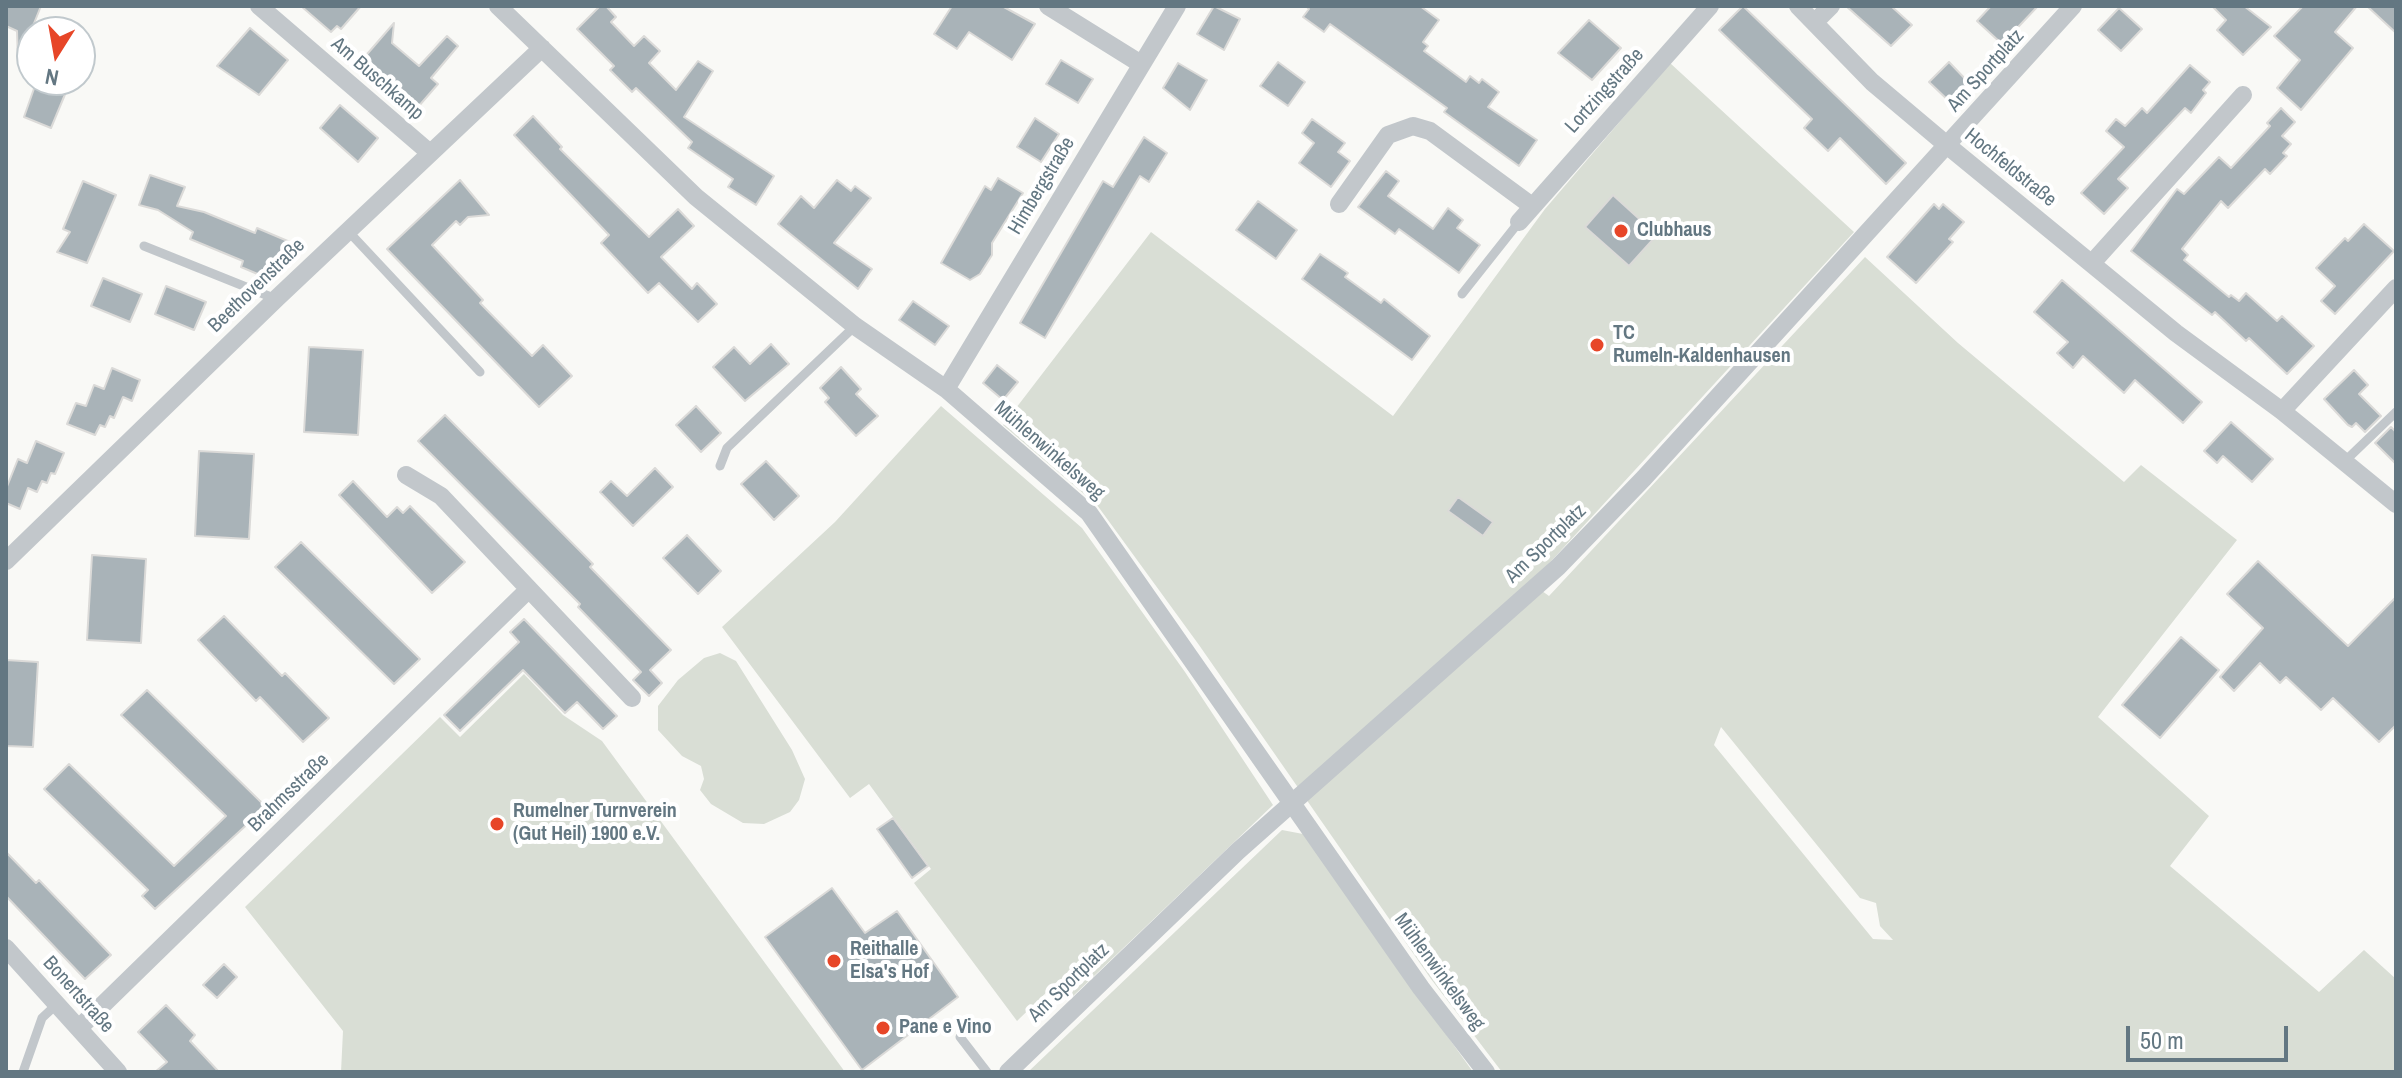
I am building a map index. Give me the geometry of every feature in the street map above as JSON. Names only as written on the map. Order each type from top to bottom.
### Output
[{"type":"street","name":"Am Buschkamp","points":[[259,6],[430,153]]},
{"type":"street","name":"Mühlenwinkelsweg","points":[[498,6],[696,197],[855,326],[946,389],[1089,513],[1421,988],[1486,1072]]},
{"type":"street","points":[[1048,6],[1141,64]]},
{"type":"street","name":"Himbergstraße","points":[[946,389],[1177,6]]},
{"type":"street","name":"Lortzingstraße","points":[[1519,222],[1710,6]]},
{"type":"street","name":"Hochfeldstraße","points":[[1798,6],[1872,82],[1948,146],[2176,333],[2282,411],[2396,504]]},
{"type":"street","points":[[1815,22],[1831,6]]},
{"type":"street","name":"Am Sportplatz","points":[[1008,1072],[1238,851],[1558,567],[1644,478],[2073,6]]},
{"type":"street","name":"Beethovenstraße","points":[[6,561],[276,299],[542,48]]},
{"type":"street","points":[[2092,263],[2243,95]]},
{"type":"street","points":[[1339,204],[1388,135],[1413,126],[1430,131],[1532,206]]},
{"type":"street","points":[[2282,411],[2396,288]]},
{"type":"street","points":[[406,475],[441,496],[632,698]]},
{"type":"street","name":"Brahmsstraße","points":[[79,1028],[529,589]]},
{"type":"street","name":"Bonertstraße","points":[[6,948],[118,1072]]},
{"type":"lane","name":"Lortzingstraße","points":[[1462,294],[1519,222]]},
{"type":"lane","points":[[348,231],[480,372]]},
{"type":"lane","points":[[144,246],[276,299]]},
{"type":"lane","points":[[720,466],[727,448],[855,326]]},
{"type":"lane","points":[[2344,462],[2396,412]]},
{"type":"lane","points":[[23,1072],[42,1018],[57,1004]]},
{"type":"lane","points":[[960,1037],[987,1072]]},
{"type":"shaded area","points":[[1670,63],[1854,232],[1531,583],[1549,596],[1865,257],[1958,343],[2124,482],[2141,465],[2237,540],[2098,717],[2209,816],[2170,866],[2319,992],[2364,950],[2396,979],[2396,1072],[1502,1072],[1431,979],[1199,645],[1097,505],[1003,425],[1151,232],[1393,416],[1545,209]],"holes":[[[1721,727],[1860,898],[1876,903],[1880,926],[1893,940],[1873,939],[1714,745]]]},
{"type":"shaded area","points":[[941,406],[1082,528],[1185,672],[1273,805],[1070,999],[1055,984],[1017,1021],[914,883],[931,869],[869,784],[850,798],[722,627],[835,522]]},
{"type":"shaded area","points":[[720,653],[736,661],[792,750],[805,779],[799,800],[790,812],[764,824],[743,823],[711,804],[700,790],[704,779],[701,766],[682,756],[658,730],[658,706],[678,680],[704,658]]},
{"type":"shaded area","name":"Rumelner Turnverein (Gut Heil) 1900 e.V.","points":[[524,674],[563,715],[602,741],[845,1072],[341,1072],[343,1031],[245,907],[440,717],[460,737]]},
{"type":"shaded area","points":[[1282,830],[1303,834],[1473,1072],[1028,1072]]},
{"type":"building","points":[[6,6],[41,6],[37,16],[16,16],[16,31],[6,26]]},
{"type":"building","points":[[301,6],[361,6],[341,29],[337,26],[331,32]]},
{"type":"building","points":[[600,6],[606,6],[616,17],[611,22],[634,46],[644,36],[660,51],[649,63],[676,90],[698,61],[713,71],[684,117],[774,176],[756,205],[728,187],[733,179],[688,148],[692,142],[636,88],[632,92],[610,70],[614,66],[577,29]]},
{"type":"building","points":[[952,6],[1002,6],[1035,24],[1012,60],[969,32],[957,49],[934,34]]},
{"type":"building","points":[[1214,6],[1240,19],[1224,50],[1197,34]]},
{"type":"building","points":[[1306,6],[1420,6],[1439,20],[1423,42],[1428,46],[1424,51],[1466,82],[1470,76],[1479,83],[1482,79],[1499,92],[1488,107],[1537,140],[1519,166],[1444,112],[1447,108],[1330,24],[1324,32],[1303,17],[1309,9]]},
{"type":"building","points":[[1743,6],[1906,163],[1886,184],[1840,138],[1828,151],[1804,128],[1812,119],[1719,30]]},
{"type":"building","points":[[1846,6],[1891,6],[1912,25],[1891,46]]},
{"type":"building","points":[[1991,6],[2038,6],[2002,44],[1977,21]]},
{"type":"building","points":[[2212,6],[2244,6],[2271,27],[2243,55],[2217,30],[2226,20]]},
{"type":"building","points":[[2303,6],[2357,6],[2335,32],[2353,48],[2301,110],[2277,88],[2300,60],[2274,36]]},
{"type":"building","points":[[2367,6],[2396,6],[2396,33]]},
{"type":"building","points":[[2119,8],[2142,29],[2121,51],[2098,30]]},
{"type":"building","points":[[1589,20],[1621,48],[1592,80],[1558,53]]},
{"type":"building","points":[[394,23],[392,43],[419,66],[447,36],[458,46],[431,78],[438,84],[418,107],[362,60]]},
{"type":"building","points":[[250,28],[288,60],[259,95],[217,66]]},
{"type":"building","points":[[1061,60],[1093,79],[1078,103],[1046,84]]},
{"type":"building","points":[[1278,62],[1305,82],[1288,106],[1260,86]]},
{"type":"building","points":[[1949,62],[1970,84],[1951,103],[1929,82]]},
{"type":"building","points":[[1178,63],[1207,80],[1190,110],[1163,88]]},
{"type":"building","points":[[2190,65],[2210,82],[2203,90],[2206,93],[2191,113],[2185,108],[2118,179],[2128,188],[2104,214],[2081,193],[2124,147],[2106,131],[2116,119],[2125,126],[2142,108],[2147,113]]},
{"type":"building","points":[[31,96],[64,96],[51,128],[24,117]]},
{"type":"building","points":[[340,105],[378,138],[358,162],[320,128]]},
{"type":"building","points":[[2281,108],[2295,122],[2282,136],[2291,144],[2283,153],[2287,156],[2270,174],[2265,169],[2228,208],[2221,201],[2182,249],[2188,255],[2184,260],[2229,297],[2231,295],[2239,301],[2246,293],[2277,321],[2282,316],[2314,346],[2287,374],[2249,338],[2246,341],[2215,312],[2212,315],[2131,251],[2177,189],[2184,194],[2219,157],[2231,168],[2270,126],[2267,123]]},
{"type":"building","points":[[533,116],[562,147],[560,149],[649,237],[678,209],[694,226],[661,257],[692,289],[697,283],[717,304],[698,322],[659,283],[648,293],[601,243],[609,235],[514,135]]},
{"type":"building","points":[[1035,118],[1059,134],[1041,162],[1017,147]]},
{"type":"building","points":[[1312,119],[1345,143],[1338,152],[1350,161],[1331,187],[1299,163],[1314,143],[1302,133]]},
{"type":"building","points":[[1144,137],[1167,153],[1149,182],[1140,176],[1045,338],[1020,323],[1103,181],[1113,187]]},
{"type":"building","points":[[1386,171],[1399,181],[1388,196],[1433,229],[1448,208],[1463,220],[1457,228],[1480,245],[1459,273],[1399,229],[1395,234],[1358,207]]},
{"type":"building","points":[[150,175],[185,187],[177,206],[204,212],[255,233],[257,228],[290,242],[282,261],[272,265],[267,278],[241,267],[243,261],[190,239],[193,232],[158,210],[139,205]]},
{"type":"building","points":[[998,178],[1023,193],[992,243],[992,255],[980,274],[970,280],[941,263],[985,186],[991,190]]},
{"type":"building","points":[[460,180],[489,215],[468,217],[460,225],[456,221],[432,245],[483,300],[480,303],[532,356],[543,345],[572,376],[539,407],[387,249]]},
{"type":"building","points":[[837,180],[851,191],[855,186],[871,198],[834,243],[872,269],[858,289],[778,224],[801,196],[814,208]]},
{"type":"building","points":[[83,181],[116,195],[87,263],[57,252],[70,232],[63,229]]},
{"type":"building","name":"Clubhaus","points":[[1613,195],[1657,235],[1629,266],[1585,227]]},
{"type":"building","points":[[1258,201],[1297,230],[1276,259],[1236,230]]},
{"type":"building","points":[[1934,204],[1939,209],[1943,204],[1964,222],[1949,239],[1953,242],[1916,283],[1887,257]]},
{"type":"building","points":[[2364,224],[2394,251],[2335,314],[2321,301],[2335,286],[2316,268],[2345,238],[2348,241]]},
{"type":"building","points":[[1320,254],[1348,273],[1345,277],[1381,303],[1384,299],[1430,336],[1412,360],[1302,279]]},
{"type":"building","points":[[103,278],[142,294],[130,322],[91,306]]},
{"type":"building","points":[[2062,280],[2202,402],[2183,423],[2135,380],[2124,393],[2083,356],[2073,368],[2057,353],[2068,342],[2034,312]]},
{"type":"building","points":[[166,286],[206,302],[194,330],[155,314]]},
{"type":"building","points":[[913,301],[949,326],[935,345],[899,320]]},
{"type":"building","points":[[771,344],[789,364],[745,401],[713,367],[734,347],[750,364]]},
{"type":"building","points":[[309,347],[363,350],[358,435],[304,432]]},
{"type":"building","points":[[997,365],[1018,382],[1003,400],[983,383]]},
{"type":"building","points":[[841,367],[861,389],[856,394],[878,416],[856,436],[825,402],[829,398],[820,388]]},
{"type":"building","points":[[112,368],[140,380],[132,401],[123,397],[114,418],[110,416],[105,427],[100,425],[95,435],[67,424],[76,403],[86,406],[94,385],[104,389]]},
{"type":"building","points":[[2354,370],[2368,385],[2359,394],[2381,416],[2365,432],[2356,423],[2352,427],[2348,425],[2324,399]]},
{"type":"building","points":[[696,406],[721,433],[701,452],[676,425]]},
{"type":"building","points":[[445,415],[593,564],[590,567],[671,650],[650,670],[662,683],[649,696],[633,680],[641,672],[578,607],[580,604],[418,441]]},
{"type":"building","points":[[2231,422],[2273,459],[2252,482],[2223,456],[2217,463],[2204,451]]},
{"type":"building","points":[[2391,427],[2396,432],[2396,464],[2375,443]]},
{"type":"building","points":[[36,441],[64,453],[55,474],[51,473],[47,483],[42,481],[37,492],[28,488],[20,509],[6,503],[6,489],[18,459],[27,463]]},
{"type":"building","points":[[199,451],[254,454],[249,539],[195,536]]},
{"type":"building","points":[[766,461],[799,496],[774,520],[741,484]]},
{"type":"building","points":[[655,468],[673,487],[633,526],[600,492],[611,481],[627,496]]},
{"type":"building","points":[[353,481],[387,517],[397,507],[403,513],[410,506],[465,562],[432,593],[339,495]]},
{"type":"building","points":[[1458,497],[1493,522],[1483,536],[1448,511]]},
{"type":"building","points":[[687,535],[721,571],[698,594],[663,558]]},
{"type":"building","points":[[301,542],[420,659],[394,684],[275,567]]},
{"type":"building","points":[[92,555],[146,559],[141,643],[87,640]]},
{"type":"building","points":[[2258,561],[2348,646],[2396,597],[2396,725],[2379,742],[2333,698],[2321,710],[2286,677],[2280,683],[2260,663],[2234,691],[2220,677],[2263,628],[2227,594]]},
{"type":"building","points":[[224,616],[282,676],[285,673],[329,718],[303,742],[260,697],[256,701],[198,640]]},
{"type":"building","points":[[524,619],[617,716],[603,729],[577,702],[565,713],[523,670],[460,731],[444,715],[519,642],[510,632]]},
{"type":"building","points":[[2181,637],[2219,670],[2160,738],[2122,705]]},
{"type":"building","points":[[6,660],[38,662],[33,747],[6,746]]},
{"type":"building","points":[[147,690],[266,807],[155,909],[142,896],[148,890],[44,789],[69,764],[174,866],[226,816],[121,715]]},
{"type":"building","points":[[893,818],[928,866],[912,878],[877,829]]},
{"type":"building","points":[[6,852],[36,883],[39,880],[111,955],[85,979],[6,896]]},
{"type":"building","points":[[832,888],[865,933],[897,911],[958,997],[862,1070],[765,937]]},
{"type":"building","points":[[224,964],[237,977],[217,998],[203,985]]},
{"type":"building","points":[[166,1005],[195,1035],[190,1041],[219,1072],[155,1072],[167,1062],[138,1032]]},
{"type":"place","name":"Clubhaus","points":[[1621,231]]},
{"type":"place","name":"TC Rumeln-Kaldenhausen","points":[[1597,345]]},
{"type":"place","name":"Rumelner Turnverein (Gut Heil) 1900 e.V.","points":[[497,824]]},
{"type":"place","name":"Reithalle Elsa's Hof","points":[[834,961]]},
{"type":"place","name":"Pane e Vino","points":[[883,1028]]}]
